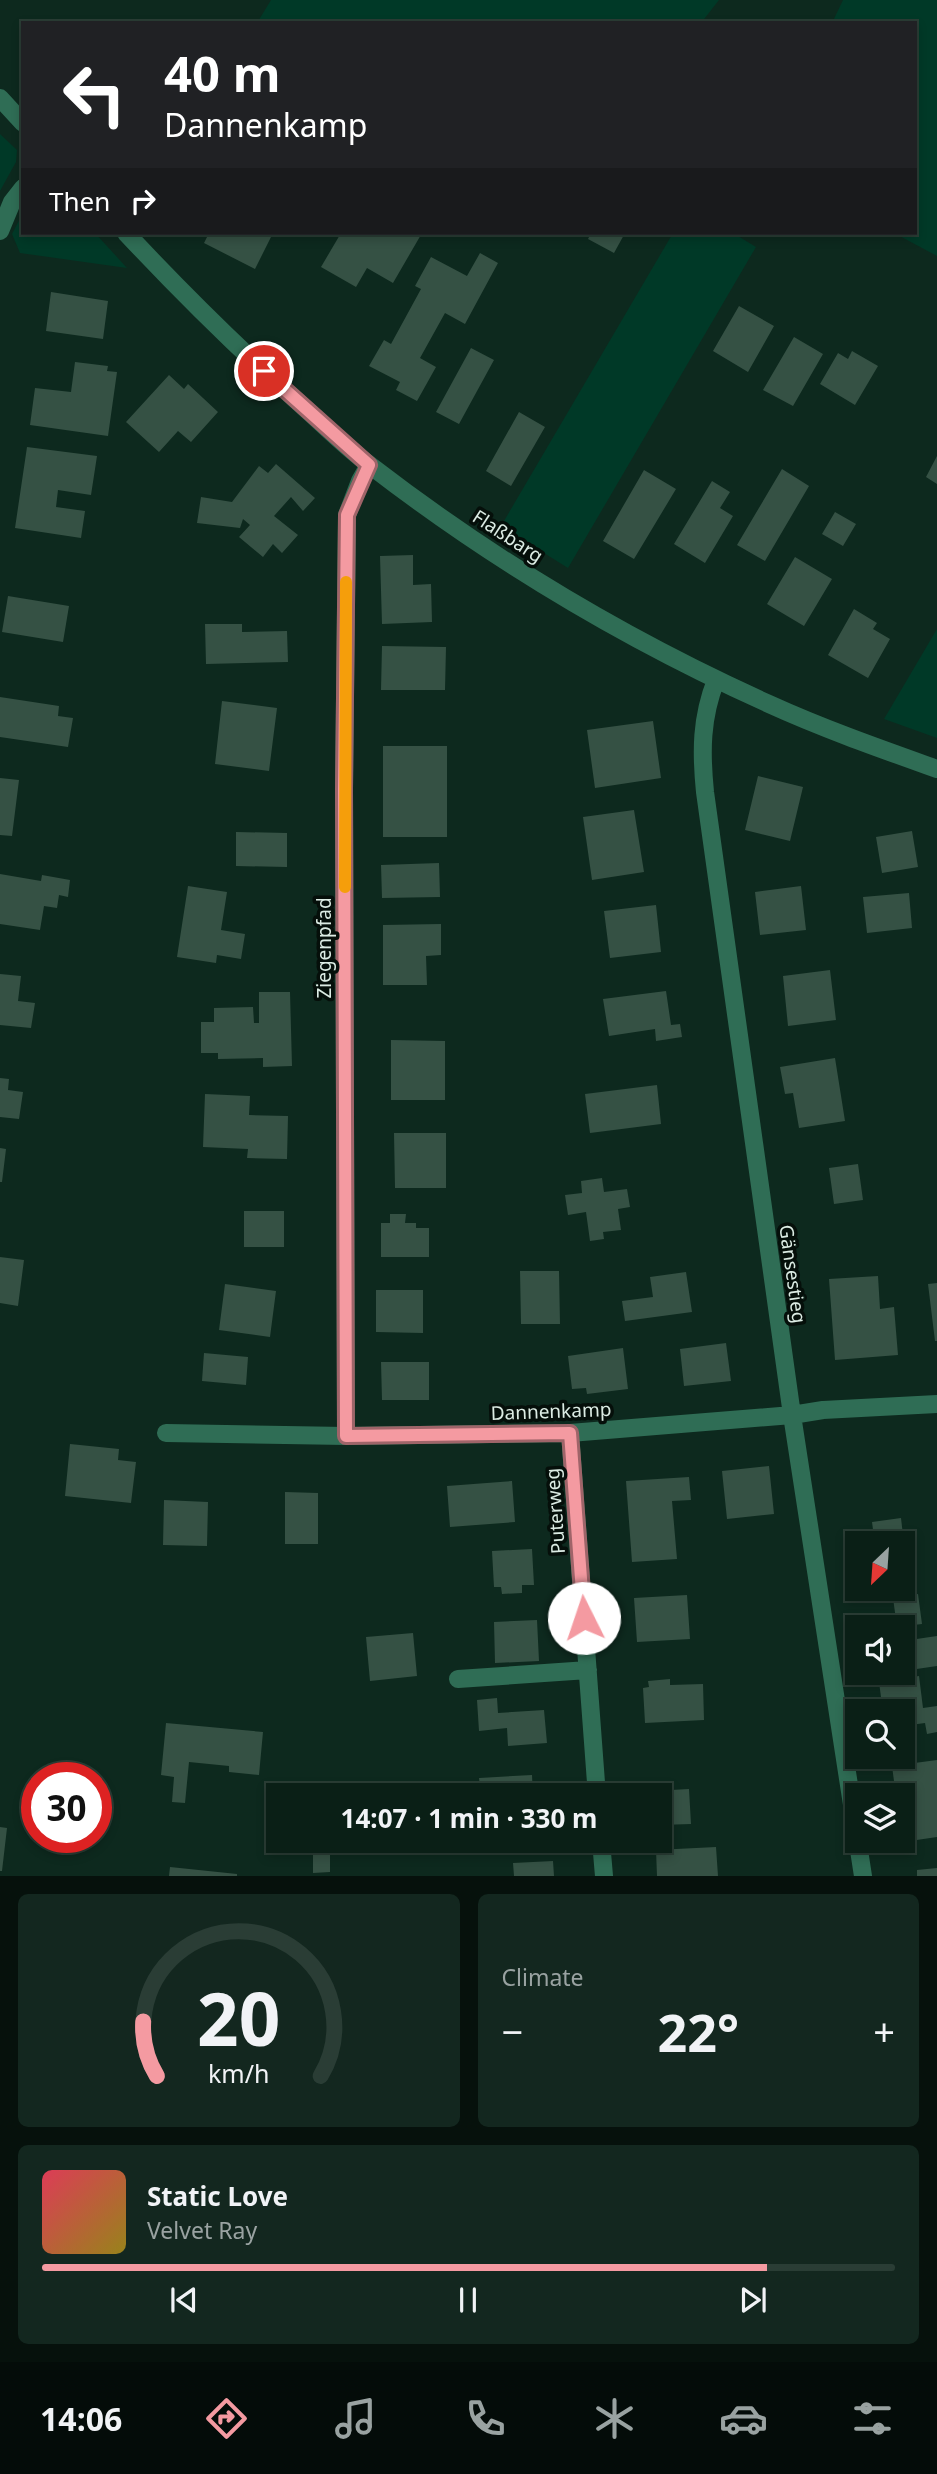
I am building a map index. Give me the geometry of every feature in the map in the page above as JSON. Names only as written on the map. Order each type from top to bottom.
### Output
[{"type":"street","points":[[0,99],[21,120]]},
{"type":"street","points":[[0,231],[12,202],[21,191]]},
{"type":"street","name":"Flaßbarg","points":[[128,235],[264,371],[369,465],[505,560],[571,600],[716,680],[830,730],[937,769]]},
{"type":"street","name":"Ziegenpfad","points":[[346,1436],[344,789],[347,515],[369,465]]},
{"type":"street","name":"Gänsestieg","points":[[716,680],[703,722],[701,751],[705,792],[792,1415],[863,1875]]},
{"type":"street","name":"Dannenkamp","points":[[166,1433],[346,1436],[570,1433],[792,1415],[823,1410],[937,1404]]},
{"type":"street","name":"Puterweg","points":[[570,1433],[596,1783]]},
{"type":"street","points":[[458,1679],[588,1670]]},
{"type":"street","points":[[602,1853],[604,1875]]},
{"type":"green space","points":[[271,0],[719,0],[703,21],[258,21]]},
{"type":"green space","points":[[843,0],[937,0],[937,256],[898,235],[917,235],[917,21],[833,21]]},
{"type":"green space","points":[[0,134],[17,150],[16,162],[0,191]]},
{"type":"green space","points":[[21,217],[21,235],[97,235],[127,268],[20,253],[12,234]]},
{"type":"green space","points":[[672,235],[736,235],[756,247],[568,568],[501,526]]},
{"type":"green space","points":[[937,629],[937,738],[884,719]]},
{"type":"building","points":[[208,235],[272,235],[255,269],[204,243]]},
{"type":"building","points":[[340,235],[421,235],[393,283],[367,268],[356,287],[321,267]]},
{"type":"building","points":[[590,235],[624,235],[614,253],[588,239]]},
{"type":"building","points":[[480,253],[498,263],[465,324],[445,313],[420,358],[436,367],[417,401],[396,390],[400,382],[369,366],[384,340],[391,344],[421,289],[415,286],[431,257],[467,276]]},
{"type":"building","points":[[51,292],[108,301],[103,339],[46,331]]},
{"type":"building","points":[[739,306],[774,326],[748,372],[713,351]]},
{"type":"building","points":[[794,337],[823,354],[793,406],[763,390]]},
{"type":"building","points":[[471,348],[494,360],[459,424],[436,412]]},
{"type":"building","points":[[852,351],[878,366],[855,405],[820,384],[838,353],[848,359]]},
{"type":"building","points":[[75,362],[108,366],[107,371],[117,372],[108,436],[30,425],[35,388],[71,392]]},
{"type":"building","points":[[169,375],[184,389],[188,384],[218,412],[191,442],[178,431],[159,452],[126,422]]},
{"type":"building","points":[[519,412],[545,427],[511,486],[486,471]]},
{"type":"building","points":[[27,447],[97,456],[91,495],[58,490],[56,507],[85,511],[81,538],[15,528]]},
{"type":"building","points":[[937,456],[937,484],[926,477]]},
{"type":"building","points":[[276,464],[315,498],[303,511],[291,497],[274,516],[298,535],[282,553],[273,544],[263,557],[239,537],[250,525],[243,519],[240,528],[197,523],[201,497],[232,502],[259,466],[268,473]]},
{"type":"building","points":[[782,469],[809,486],[765,561],[737,545]]},
{"type":"building","points":[[644,470],[676,489],[634,559],[603,541]]},
{"type":"building","points":[[712,481],[730,492],[720,508],[733,516],[705,563],[674,544]]},
{"type":"building","points":[[835,512],[856,524],[843,546],[822,534]]},
{"type":"building","points":[[413,555],[413,585],[431,584],[432,622],[382,624],[380,556]]},
{"type":"building","points":[[795,557],[832,579],[804,626],[767,604]]},
{"type":"building","points":[[8,596],[69,606],[63,642],[2,632]]},
{"type":"building","points":[[854,609],[877,623],[873,629],[890,639],[868,678],[828,655]]},
{"type":"building","points":[[205,624],[242,624],[242,632],[287,631],[288,662],[206,664]]},
{"type":"building","points":[[382,646],[446,647],[445,690],[381,690]]},
{"type":"building","points":[[0,697],[59,706],[58,716],[73,718],[68,747],[0,737]]},
{"type":"building","points":[[222,701],[277,708],[269,771],[215,764]]},
{"type":"building","points":[[653,721],[661,778],[595,788],[587,730]]},
{"type":"building","points":[[383,746],[447,746],[447,837],[383,837]]},
{"type":"building","points":[[758,776],[803,787],[790,841],[745,830]]},
{"type":"building","points":[[0,778],[19,780],[12,836],[0,835]]},
{"type":"building","points":[[634,810],[644,872],[592,880],[583,817]]},
{"type":"building","points":[[912,831],[918,867],[882,873],[876,837]]},
{"type":"building","points":[[236,832],[287,833],[287,867],[236,866]]},
{"type":"building","points":[[439,863],[440,897],[382,898],[381,865]]},
{"type":"building","points":[[0,874],[41,881],[42,875],[70,880],[68,897],[59,895],[57,908],[44,906],[40,930],[0,924]]},
{"type":"building","points":[[188,886],[227,892],[221,930],[245,934],[241,959],[217,955],[216,963],[177,957]]},
{"type":"building","points":[[801,886],[806,930],[760,935],[755,892]]},
{"type":"building","points":[[909,893],[912,928],[867,933],[863,897]]},
{"type":"building","points":[[656,905],[661,952],[610,958],[604,911]]},
{"type":"building","points":[[441,924],[441,955],[426,956],[427,985],[383,985],[383,925]]},
{"type":"building","points":[[830,970],[836,1020],[788,1026],[783,976]]},
{"type":"building","points":[[0,974],[21,976],[18,1001],[35,1003],[31,1028],[0,1025]]},
{"type":"building","points":[[666,991],[671,1025],[680,1024],[682,1037],[656,1041],[655,1029],[609,1036],[603,999]]},
{"type":"building","points":[[259,992],[290,992],[292,1066],[263,1067],[263,1058],[218,1059],[218,1053],[201,1053],[201,1022],[214,1022],[214,1008],[253,1007],[254,1023],[259,1023]]},
{"type":"building","points":[[391,1040],[445,1041],[445,1100],[391,1100]]},
{"type":"building","points":[[835,1058],[845,1121],[799,1128],[793,1093],[785,1094],[780,1067]]},
{"type":"building","points":[[0,1078],[9,1079],[8,1090],[23,1092],[19,1119],[0,1117]]},
{"type":"building","points":[[657,1085],[661,1124],[590,1133],[585,1094]]},
{"type":"building","points":[[205,1094],[250,1096],[249,1115],[288,1116],[287,1159],[247,1158],[248,1149],[203,1147]]},
{"type":"building","points":[[394,1133],[446,1133],[446,1188],[395,1188]]},
{"type":"building","points":[[0,1148],[6,1149],[2,1182],[0,1182]]},
{"type":"building","points":[[858,1164],[863,1200],[834,1204],[829,1168]]},
{"type":"building","points":[[602,1178],[604,1192],[627,1189],[630,1207],[618,1209],[621,1230],[603,1232],[604,1239],[590,1241],[586,1212],[568,1215],[565,1195],[582,1193],[581,1181]]},
{"type":"building","points":[[244,1211],[284,1211],[284,1247],[244,1247]]},
{"type":"building","points":[[390,1214],[406,1214],[405,1223],[416,1223],[416,1228],[429,1228],[429,1257],[381,1257],[381,1223],[390,1223]]},
{"type":"building","points":[[0,1257],[24,1260],[18,1306],[0,1303]]},
{"type":"building","points":[[520,1271],[559,1271],[560,1324],[521,1324]]},
{"type":"building","points":[[686,1272],[692,1312],[625,1321],[622,1301],[653,1297],[650,1277]]},
{"type":"building","points":[[878,1276],[880,1309],[894,1307],[898,1355],[835,1360],[829,1279]]},
{"type":"building","points":[[937,1283],[937,1341],[935,1341],[928,1284]]},
{"type":"building","points":[[225,1284],[276,1291],[270,1337],[219,1330]]},
{"type":"building","points":[[376,1290],[423,1290],[423,1333],[376,1332]]},
{"type":"building","points":[[726,1343],[731,1381],[684,1386],[680,1349]]},
{"type":"building","points":[[623,1348],[628,1389],[587,1394],[586,1388],[572,1389],[568,1356]]},
{"type":"building","points":[[204,1353],[248,1357],[246,1385],[202,1381]]},
{"type":"building","points":[[381,1362],[429,1362],[429,1400],[382,1400]]},
{"type":"building","points":[[70,1444],[119,1449],[118,1460],[136,1462],[131,1503],[65,1496]]},
{"type":"building","points":[[769,1466],[774,1514],[727,1519],[722,1471]]},
{"type":"building","points":[[689,1477],[691,1500],[672,1501],[677,1559],[632,1562],[626,1481]]},
{"type":"building","points":[[512,1481],[515,1522],[450,1527],[447,1486]]},
{"type":"building","points":[[285,1492],[318,1493],[318,1544],[285,1544]]},
{"type":"building","points":[[164,1500],[208,1502],[207,1546],[163,1545]]},
{"type":"building","points":[[901,1518],[902,1531],[873,1531],[872,1522]]},
{"type":"building","points":[[532,1549],[534,1585],[522,1585],[522,1593],[502,1594],[501,1587],[494,1587],[492,1551]]},
{"type":"building","points":[[915,1594],[918,1594],[922,1624],[915,1625],[915,1615],[895,1615],[893,1601],[915,1601]]},
{"type":"building","points":[[687,1595],[690,1639],[637,1642],[634,1598]]},
{"type":"building","points":[[537,1620],[539,1661],[495,1663],[494,1622]]},
{"type":"building","points":[[413,1633],[417,1676],[370,1681],[366,1637]]},
{"type":"building","points":[[937,1636],[937,1666],[915,1669],[915,1639]]},
{"type":"building","points":[[919,1676],[923,1708],[937,1706],[937,1732],[927,1734],[925,1723],[915,1724],[915,1699],[881,1699],[879,1685],[915,1685],[915,1677]]},
{"type":"building","points":[[670,1679],[670,1685],[703,1684],[704,1720],[645,1723],[643,1688],[649,1687],[648,1681]]},
{"type":"building","points":[[497,1698],[498,1713],[544,1710],[547,1743],[508,1746],[507,1728],[479,1731],[477,1700]]},
{"type":"building","points":[[166,1723],[263,1732],[259,1775],[229,1772],[229,1766],[189,1762],[185,1803],[172,1802],[174,1777],[161,1775]]},
{"type":"building","points":[[937,1760],[937,1837],[915,1840],[915,1783],[894,1783],[892,1769],[915,1769],[915,1763]]},
{"type":"building","points":[[532,1775],[532,1783],[480,1783],[479,1778]]},
{"type":"building","points":[[689,1789],[691,1824],[672,1825],[672,1790]]},
{"type":"building","points":[[0,1827],[7,1828],[2,1871],[0,1871]]},
{"type":"building","points":[[716,1847],[718,1876],[657,1876],[656,1853],[672,1853],[672,1849]]},
{"type":"building","points":[[313,1853],[330,1853],[330,1872],[313,1873]]},
{"type":"building","points":[[553,1861],[554,1876],[514,1876],[513,1863]]},
{"type":"building","points":[[170,1867],[237,1874],[237,1876],[169,1876]]},
{"type":"building","points":[[937,1868],[937,1876],[917,1876],[917,1870]]},
{"type":"slow traffic","points":[[345,887],[346,582]]},
{"type":"route","points":[[264,371],[369,465],[347,515],[344,789],[346,1436],[570,1433],[584,1618]]}]
